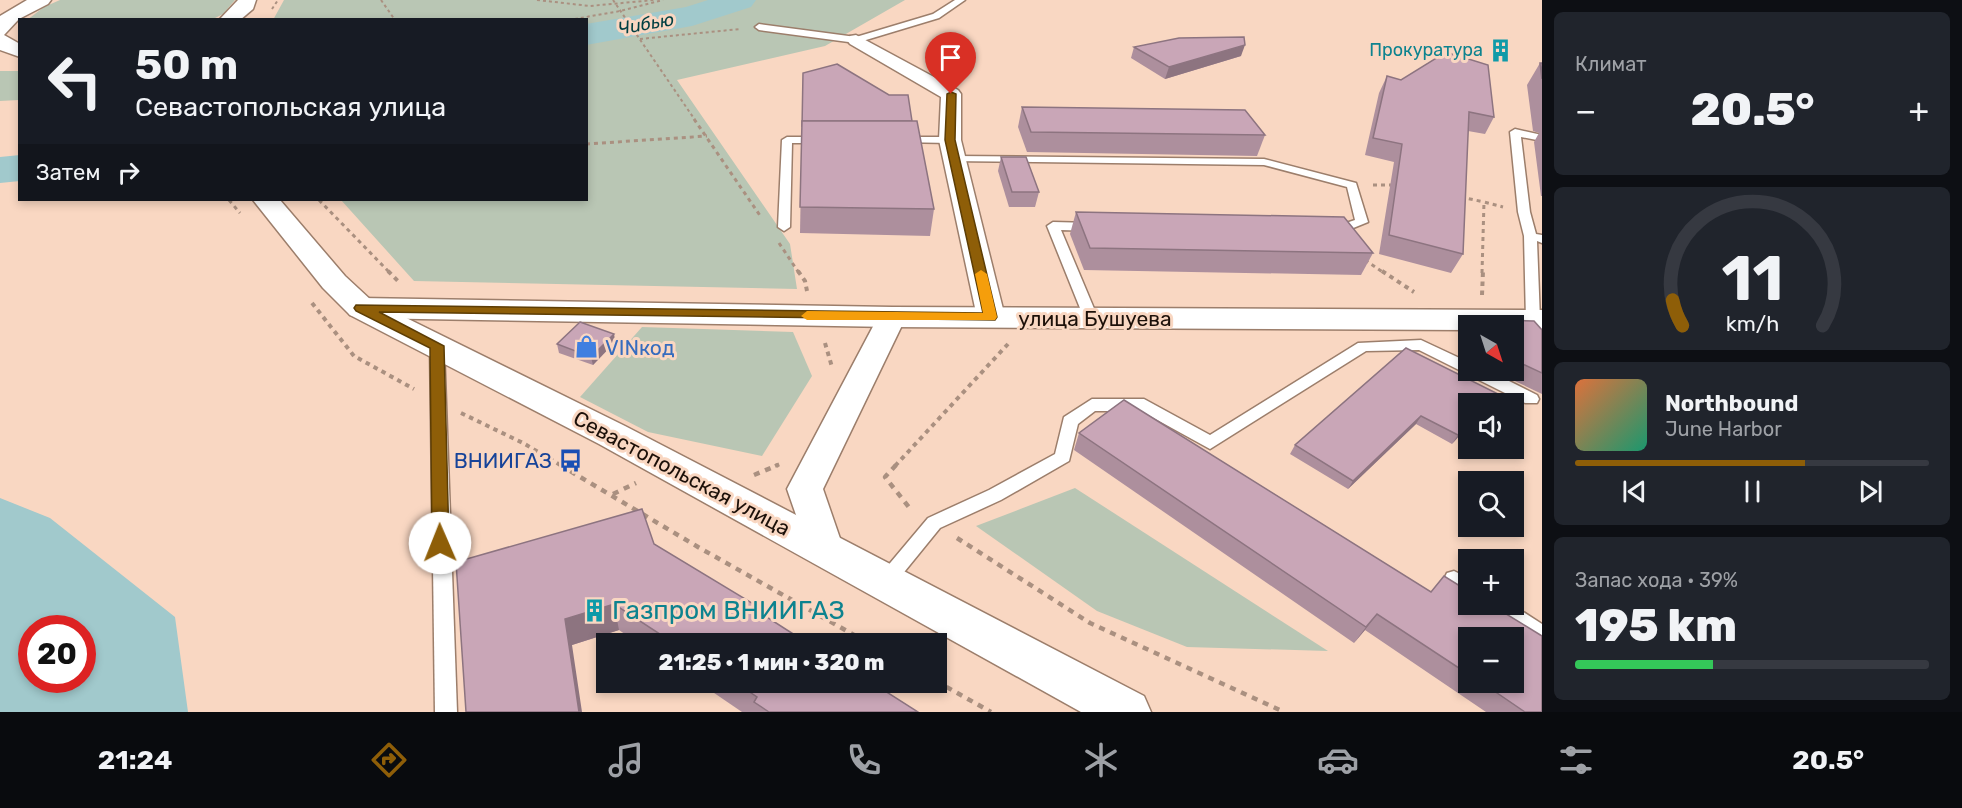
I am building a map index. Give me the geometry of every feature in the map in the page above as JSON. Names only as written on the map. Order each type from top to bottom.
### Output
[{"type":"main road","points":[[0,28],[16,13],[42,0]]},
{"type":"main road","points":[[230,18],[246,5],[247,0]]},
{"type":"main road","points":[[0,21],[0,28]]},
{"type":"main road","points":[[0,40],[10,48],[18,50]]},
{"type":"main road","name":"Севастопольская улица","points":[[255,209],[361,308],[612,435],[1127,712]]},
{"type":"main road","name":"улица Бушуева","points":[[361,308],[892,317],[1538,320]]},
{"type":"street","points":[[856,40],[951,94],[952,149],[991,317]]},
{"type":"street","points":[[825,550],[805,489],[892,317]]},
{"type":"lane","points":[[759,27],[856,40],[936,16],[961,0]]},
{"type":"lane","points":[[1538,320],[1536,237],[1524,212],[1515,132],[1542,138]]},
{"type":"lane","points":[[784,227],[787,140],[833,140]]},
{"type":"lane","points":[[891,140],[952,149],[1264,162],[1352,185],[1362,222],[1327,232]]},
{"type":"lane","points":[[1091,318],[1053,226],[1100,227]]},
{"type":"lane","points":[[885,581],[934,523],[995,495],[1063,457],[1070,421],[1092,405],[1144,405],[1210,444],[1363,346],[1421,345],[1458,363]]},
{"type":"lane","points":[[437,346],[446,712]]},
{"type":"lane","points":[[1495,381],[1530,399]]},
{"type":"lane","points":[[1511,615],[1542,635]]},
{"type":"path","points":[[381,0],[394,18]]},
{"type":"path","points":[[537,0],[590,6],[614,1],[654,0]]},
{"type":"path","points":[[580,18],[663,0]]},
{"type":"path","points":[[614,1],[764,222]]},
{"type":"path","points":[[639,39],[759,27]]},
{"type":"path","points":[[588,144],[707,136]]},
{"type":"path","points":[[1352,185],[1403,185]]},
{"type":"path","points":[[1461,197],[1484,202]]},
{"type":"path","points":[[232,201],[255,209]]},
{"type":"path","points":[[1327,232],[1368,263],[1423,297]]},
{"type":"path","points":[[778,242],[805,281],[811,316],[824,341],[834,374]]},
{"type":"path","points":[[310,301],[354,356],[437,402],[524,443],[851,633]]},
{"type":"path","points":[[1010,343],[885,477],[910,510],[1090,623],[1284,712]]},
{"type":"path","points":[[749,476],[780,465],[786,455]]},
{"type":"path","points":[[628,514],[639,511]]},
{"type":"path","points":[[947,687],[991,712]]},
{"type":"green space","points":[[60,0],[235,0],[223,14],[215,18],[30,18],[44,7]]},
{"type":"green space","points":[[284,0],[905,0],[825,46],[677,80],[790,244],[797,289],[414,281],[342,201],[588,201],[588,18],[274,18]]},
{"type":"green space","points":[[0,71],[18,71],[18,100],[0,101]]},
{"type":"green space","points":[[642,327],[793,332],[812,376],[762,456],[648,432],[580,397]]},
{"type":"green space","points":[[1075,488],[1328,651],[1187,647],[1097,611],[976,526]]},
{"type":"water","points":[[0,498],[50,518],[175,617],[188,712],[0,712]]},
{"type":"building","points":[[1244,37],[1245,45],[1169,67],[1134,47],[1179,38]]},
{"type":"building","points":[[1446,52],[1488,65],[1494,117],[1469,112],[1463,254],[1389,235],[1402,144],[1373,138],[1387,76],[1401,80]]},
{"type":"building","points":[[837,64],[889,95],[908,95],[912,121],[802,121],[803,73]]},
{"type":"building","points":[[1022,107],[1245,110],[1265,135],[1031,132]]},
{"type":"building","points":[[802,121],[917,121],[934,209],[800,207]]},
{"type":"building","points":[[1001,157],[1026,157],[1039,192],[1012,192]]},
{"type":"building","points":[[1076,212],[1344,217],[1373,253],[1090,248]]},
{"type":"building","points":[[1524,321],[1534,321],[1542,330],[1542,373],[1524,365]]},
{"type":"building","points":[[580,322],[614,334],[591,357],[557,344]]},
{"type":"building","points":[[1406,348],[1458,374],[1458,381],[1472,381],[1496,393],[1458,393],[1458,435],[1421,416],[1353,481],[1295,445]]},
{"type":"building","points":[[1124,400],[1431,592],[1444,576],[1458,585],[1458,615],[1508,615],[1542,636],[1542,712],[1525,712],[1497,693],[1524,693],[1524,627],[1458,627],[1458,667],[1377,614],[1366,627],[1079,433]]},
{"type":"building","name":"Газпром ВНИИГАЗ","points":[[642,509],[654,544],[765,611],[762,614],[792,633],[658,633],[614,604],[565,619],[579,712],[466,712],[456,562]]},
{"type":"building","points":[[751,693],[888,693],[918,712],[769,712],[754,702],[757,697]]},
{"type":"waterway","name":"Чибью","points":[[588,35],[692,16],[740,0]]},
{"type":"waterway","name":"Чибью","points":[[0,170],[18,168]]},
{"type":"slow traffic","points":[[807,316],[991,317],[981,274]]},
{"type":"place","name":"Прокуратура","points":[[1501,50]]},
{"type":"place","name":"VINкод","points":[[587,347]]},
{"type":"place","name":"ВНИИГАЗ","points":[[570,460]]},
{"type":"place","name":"Газпром ВНИИГАЗ","points":[[594,610]]},
{"type":"route","points":[[440,543],[437,346],[361,308],[991,317],[950,140],[951,94]]}]
